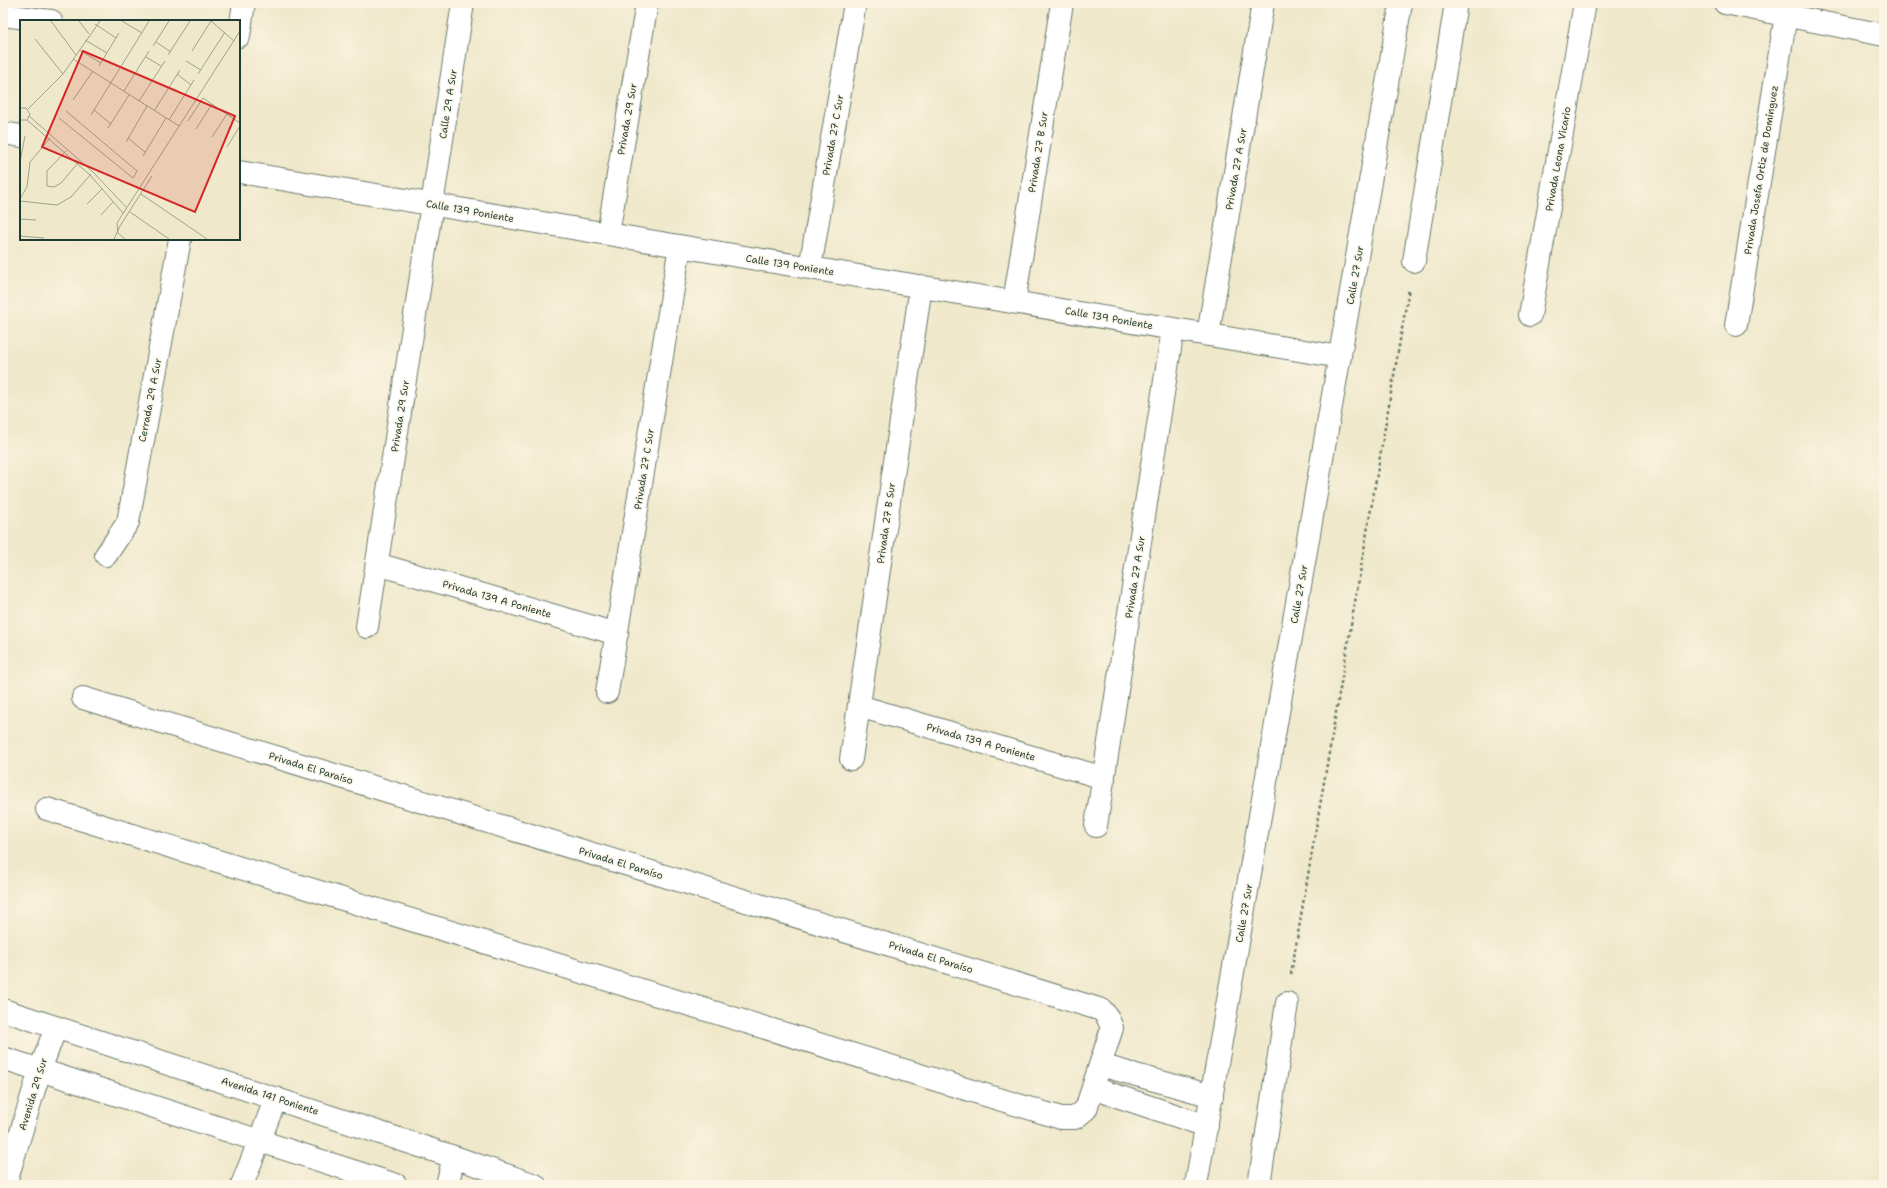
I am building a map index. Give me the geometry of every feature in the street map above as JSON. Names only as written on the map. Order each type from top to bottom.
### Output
[{"type":"street","points":[[240,29],[244,3]]},
{"type":"street","name":"Calle 29 A Sur","points":[[433,204],[464,3]]},
{"type":"street","name":"Privada 29 Sur","points":[[608,234],[647,3]]},
{"type":"street","name":"Privada 27 C Sur","points":[[810,268],[855,3]]},
{"type":"street","name":"Privada 27 B Sur","points":[[1014,302],[1062,3]]},
{"type":"street","name":"Privada 27 A Sur","points":[[1208,335],[1264,3]]},
{"type":"street","name":"Calle 27 Sur","points":[[1196,1185],[1402,3]]},
{"type":"street","points":[[1414,261],[1456,3]]},
{"type":"street","name":"Privada Leona Vicario","points":[[1530,315],[1585,3]]},
{"type":"street","points":[[1725,3],[1884,34]]},
{"type":"street","points":[[3,15],[43,20]]},
{"type":"street","name":"Privada Josefa Ortiz de Domínguez","points":[[1736,325],[1786,15]]},
{"type":"street","points":[[3,133],[20,136]]},
{"type":"street","name":"Calle 139 Poniente","points":[[240,172],[1340,357]]},
{"type":"street","name":"Privada 29 Sur","points":[[367,627],[433,204]]},
{"type":"street","name":"Cerrada 29 A Sur","points":[[106,555],[128,522],[180,240]]},
{"type":"street","name":"Privada 27 C Sur","points":[[607,692],[680,246]]},
{"type":"street","name":"Privada 27 B Sur","points":[[851,759],[921,286]]},
{"type":"street","name":"Privada 27 A Sur","points":[[1096,826],[1173,329]]},
{"type":"street","name":"Privada 139 A Poniente","points":[[377,564],[617,634]]},
{"type":"street","name":"Privada El Paraíso","points":[[47,808],[1061,1118],[1075,1118],[1086,1109],[1093,1088],[1112,1028],[1108,1018],[1102,1010],[83,698]]},
{"type":"street","name":"Privada 139 A Poniente","points":[[859,706],[1104,778]]},
{"type":"street","points":[[1259,1185],[1287,1003]]},
{"type":"street","name":"Avenida 141 Poniente","points":[[3,1010],[276,1098],[535,1185]]},
{"type":"street","name":"Avenida 29 Sur","points":[[5,1185],[40,1070],[56,1027]]},
{"type":"street","points":[[3,1058],[396,1185]]},
{"type":"street","points":[[1100,1065],[1212,1096]]},
{"type":"street","points":[[1093,1088],[1207,1126]]},
{"type":"street","points":[[242,1185],[276,1098]]},
{"type":"street","points":[[447,1185],[454,1157]]},
{"type":"path","points":[[1287,1003],[1414,261]]}]
